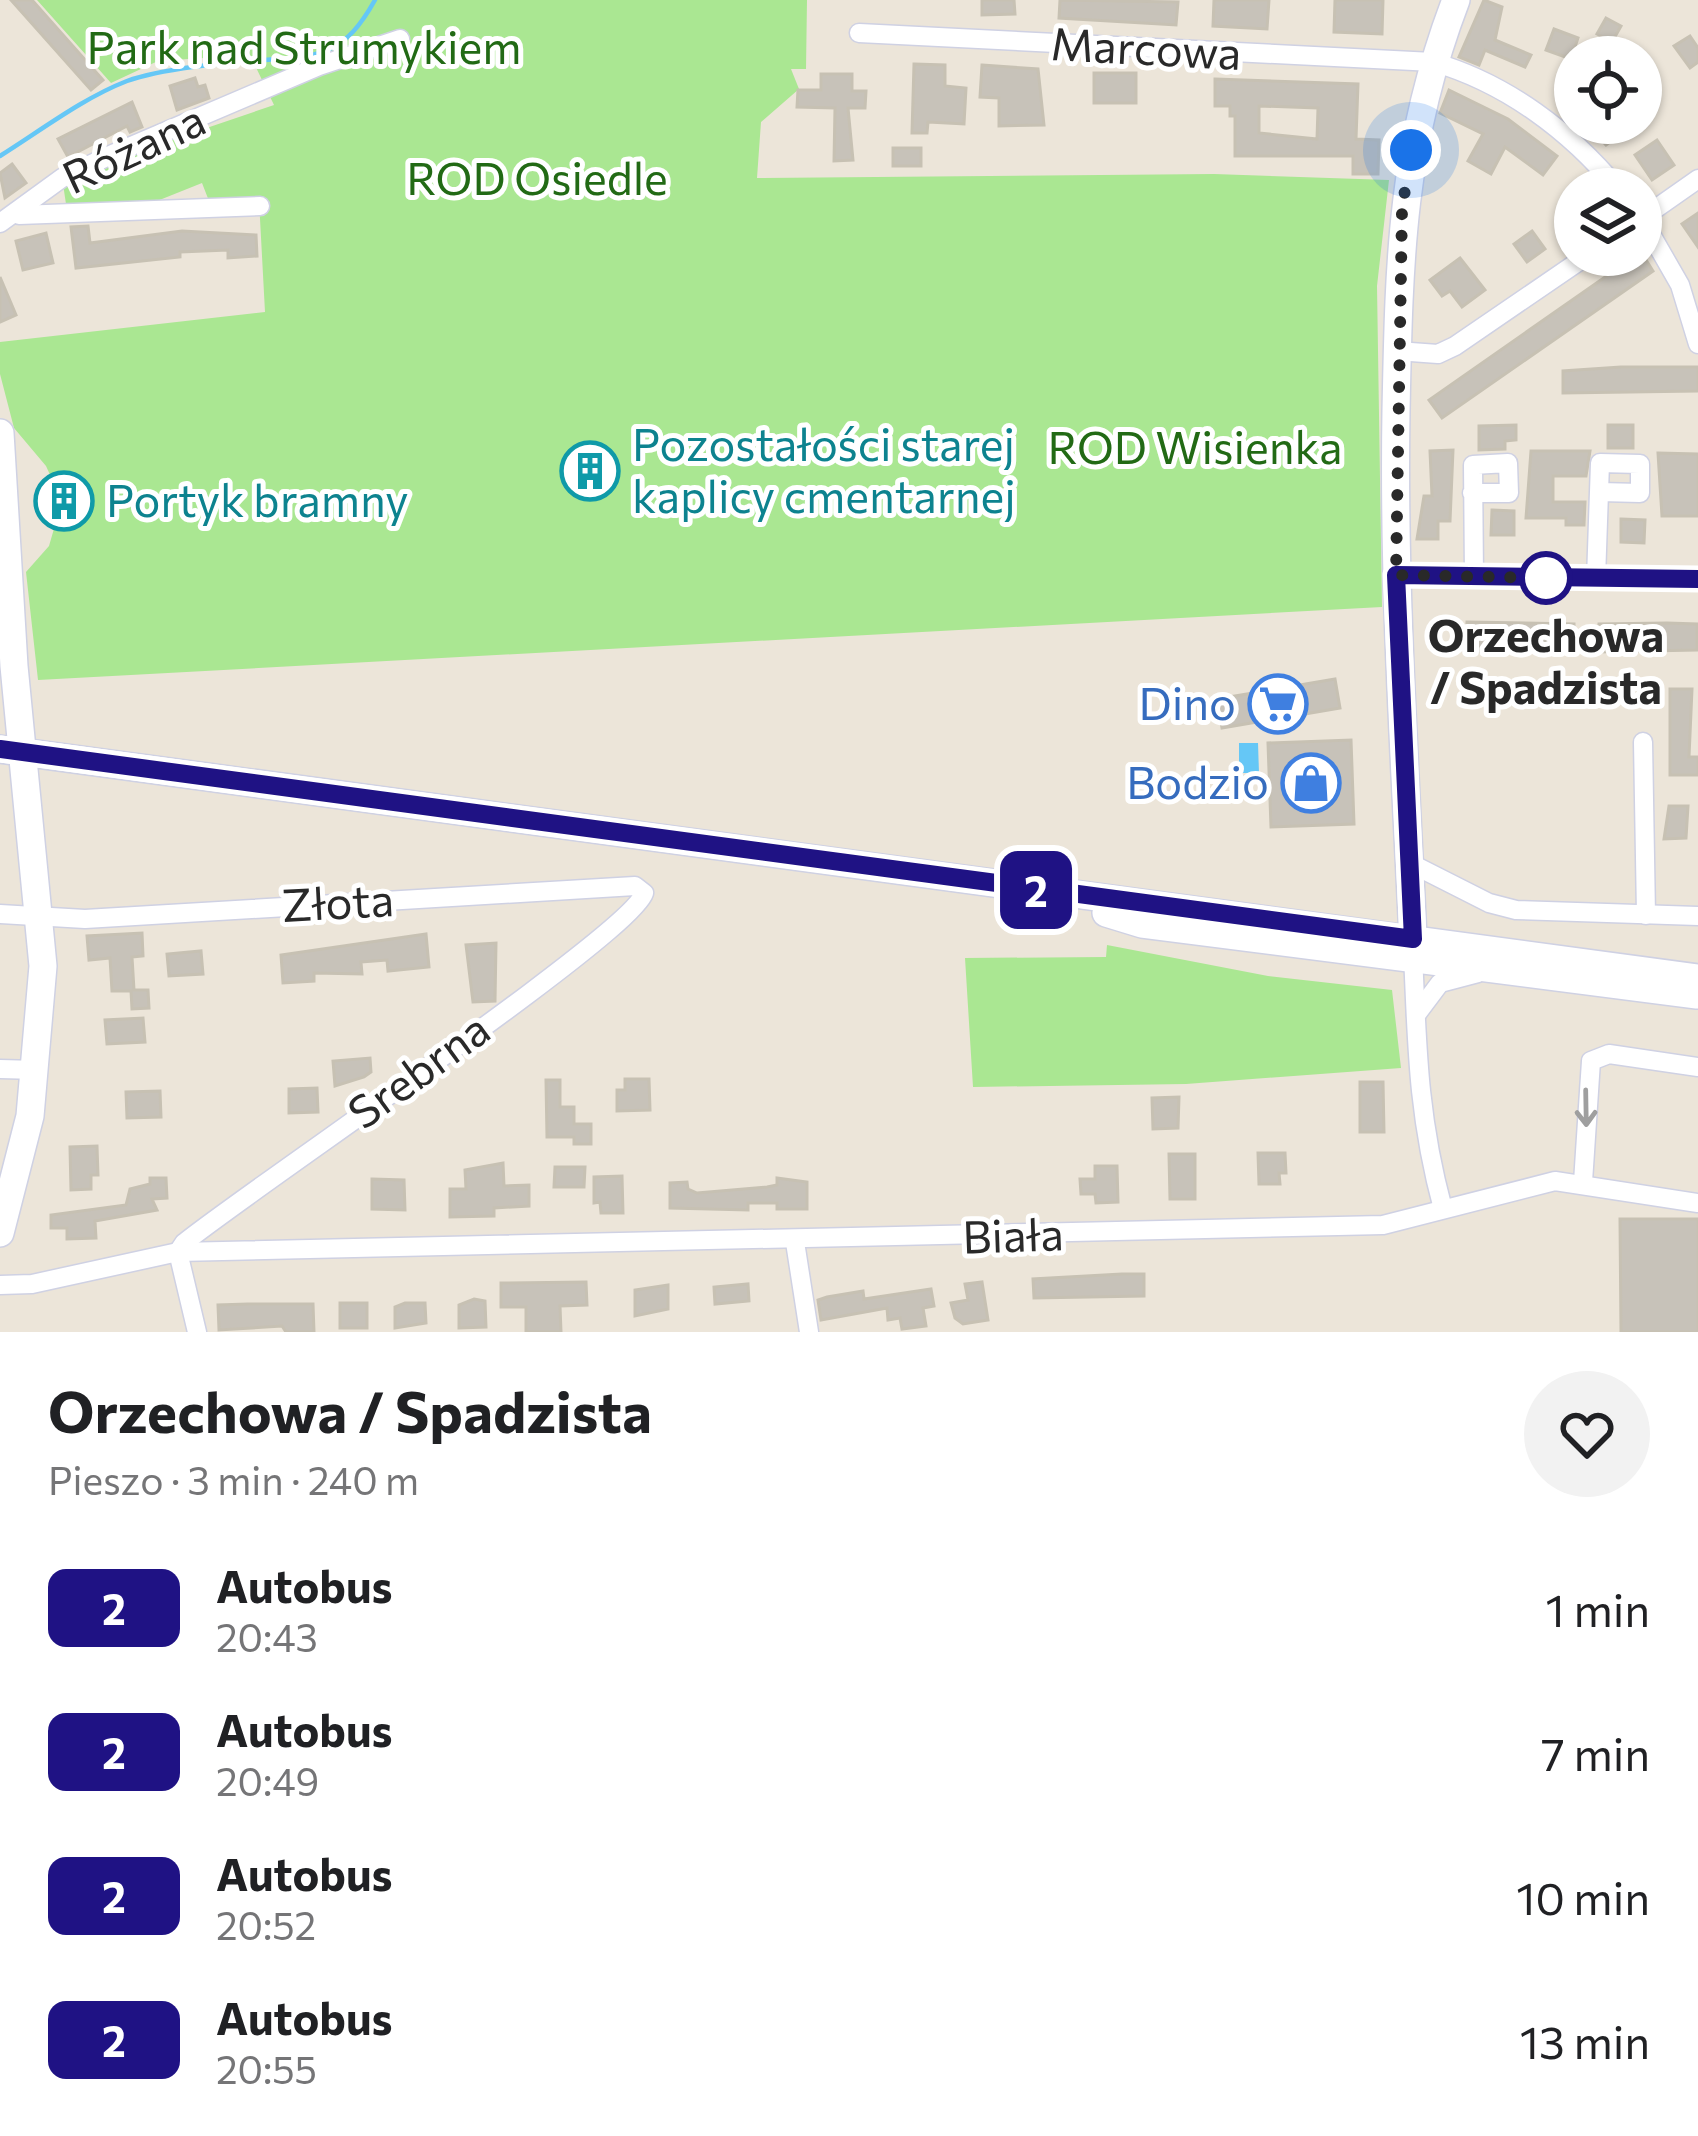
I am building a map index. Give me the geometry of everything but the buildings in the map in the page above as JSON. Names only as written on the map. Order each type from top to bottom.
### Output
[{"type":"main road","points":[[1413,949],[1396,575],[1402,210],[1433,62],[1456,0]]},
{"type":"main road","points":[[0,433],[11,750],[41,916],[37,1070],[0,1234]]},
{"type":"main road","points":[[11,750],[1015,888],[1413,949],[1698,978]]},
{"type":"main road","points":[[1413,949],[1488,971],[1698,995]]},
{"type":"street","name":"Marcowa","points":[[860,33],[1433,62]]},
{"type":"street","name":"Różana","points":[[4,221],[62,178],[115,153],[319,66],[400,39]]},
{"type":"street","points":[[1433,62],[1512,97],[1547,119],[1597,168]]},
{"type":"street","points":[[1662,204],[1698,179]]},
{"type":"street","name":"Różana","points":[[4,221],[84,209],[260,206]]},
{"type":"street","points":[[1662,254],[1680,285],[1698,344]]},
{"type":"street","points":[[1397,351],[1438,354],[1557,276]]},
{"type":"street","points":[[1596,579],[1600,492]]},
{"type":"street","points":[[1472,493],[1474,577]]},
{"type":"street","points":[[1396,575],[1698,579]]},
{"type":"street","points":[[1643,742],[1646,915]]},
{"type":"street","points":[[1410,862],[1462,891],[1516,910],[1698,916]]},
{"type":"street","name":"Złota","points":[[0,914],[85,919],[634,886]]},
{"type":"street","name":"Srebrna","points":[[178,1252],[208,1223],[618,922],[645,898],[634,886]]},
{"type":"street","points":[[1413,949],[1423,1135],[1443,1209]]},
{"type":"street","points":[[1416,1015],[1440,983],[1488,971]]},
{"type":"street","points":[[1582,1182],[1591,1061],[1609,1054],[1698,1067]]},
{"type":"street","points":[[0,1069],[37,1070]]},
{"type":"street","name":"Biała","points":[[0,1285],[32,1284],[178,1252],[795,1242],[1383,1225],[1534,1184],[1582,1182],[1698,1203]]},
{"type":"street","points":[[795,1242],[809,1332]]},
{"type":"street","points":[[178,1252],[197,1332]]},
{"type":"green space","points":[[37,0],[807,0],[806,69],[791,69],[799,89],[761,122],[757,178],[1214,174],[1389,180],[1377,286],[1382,607],[38,680],[26,572],[49,546],[62,501],[46,466],[14,428],[0,374],[0,342],[265,312],[259,200],[209,201],[202,183],[152,203],[66,204],[63,184],[130,154],[274,105],[250,55],[158,61],[111,83]]},
{"type":"green space","points":[[1107,945],[1268,976],[1392,990],[1401,1068],[1186,1084],[973,1087],[965,958],[1106,957]]},
{"type":"water","points":[[1239,743],[1258,743],[1259,773],[1239,773]]},
{"type":"waterway","points":[[0,156],[127,81],[330,49],[353,32],[375,0]]},
{"type":"bus line","name":"2","points":[[0,749],[1413,939],[1396,575],[1698,579]]},
{"type":"place","name":"Pozostałości starej kaplicy cmentarnej","points":[[590,471]]},
{"type":"place","name":"Portyk bramny","points":[[64,501]]},
{"type":"place","name":"Orzechowa / Spadzista","points":[[1546,578]]},
{"type":"place","name":"Dino","points":[[1278,704]]},
{"type":"place","name":"Bodzio","points":[[1311,783]]},
{"type":"route","points":[[1411,150],[1402,210],[1396,575],[1546,578]]},
{"type":"park label","name":"Park nad Strumykiem","points":[[304,48]]},
{"type":"park label","name":"ROD Osiedle","points":[[537,179]]},
{"type":"park label","name":"ROD Wisienka","points":[[1195,448]]}]
